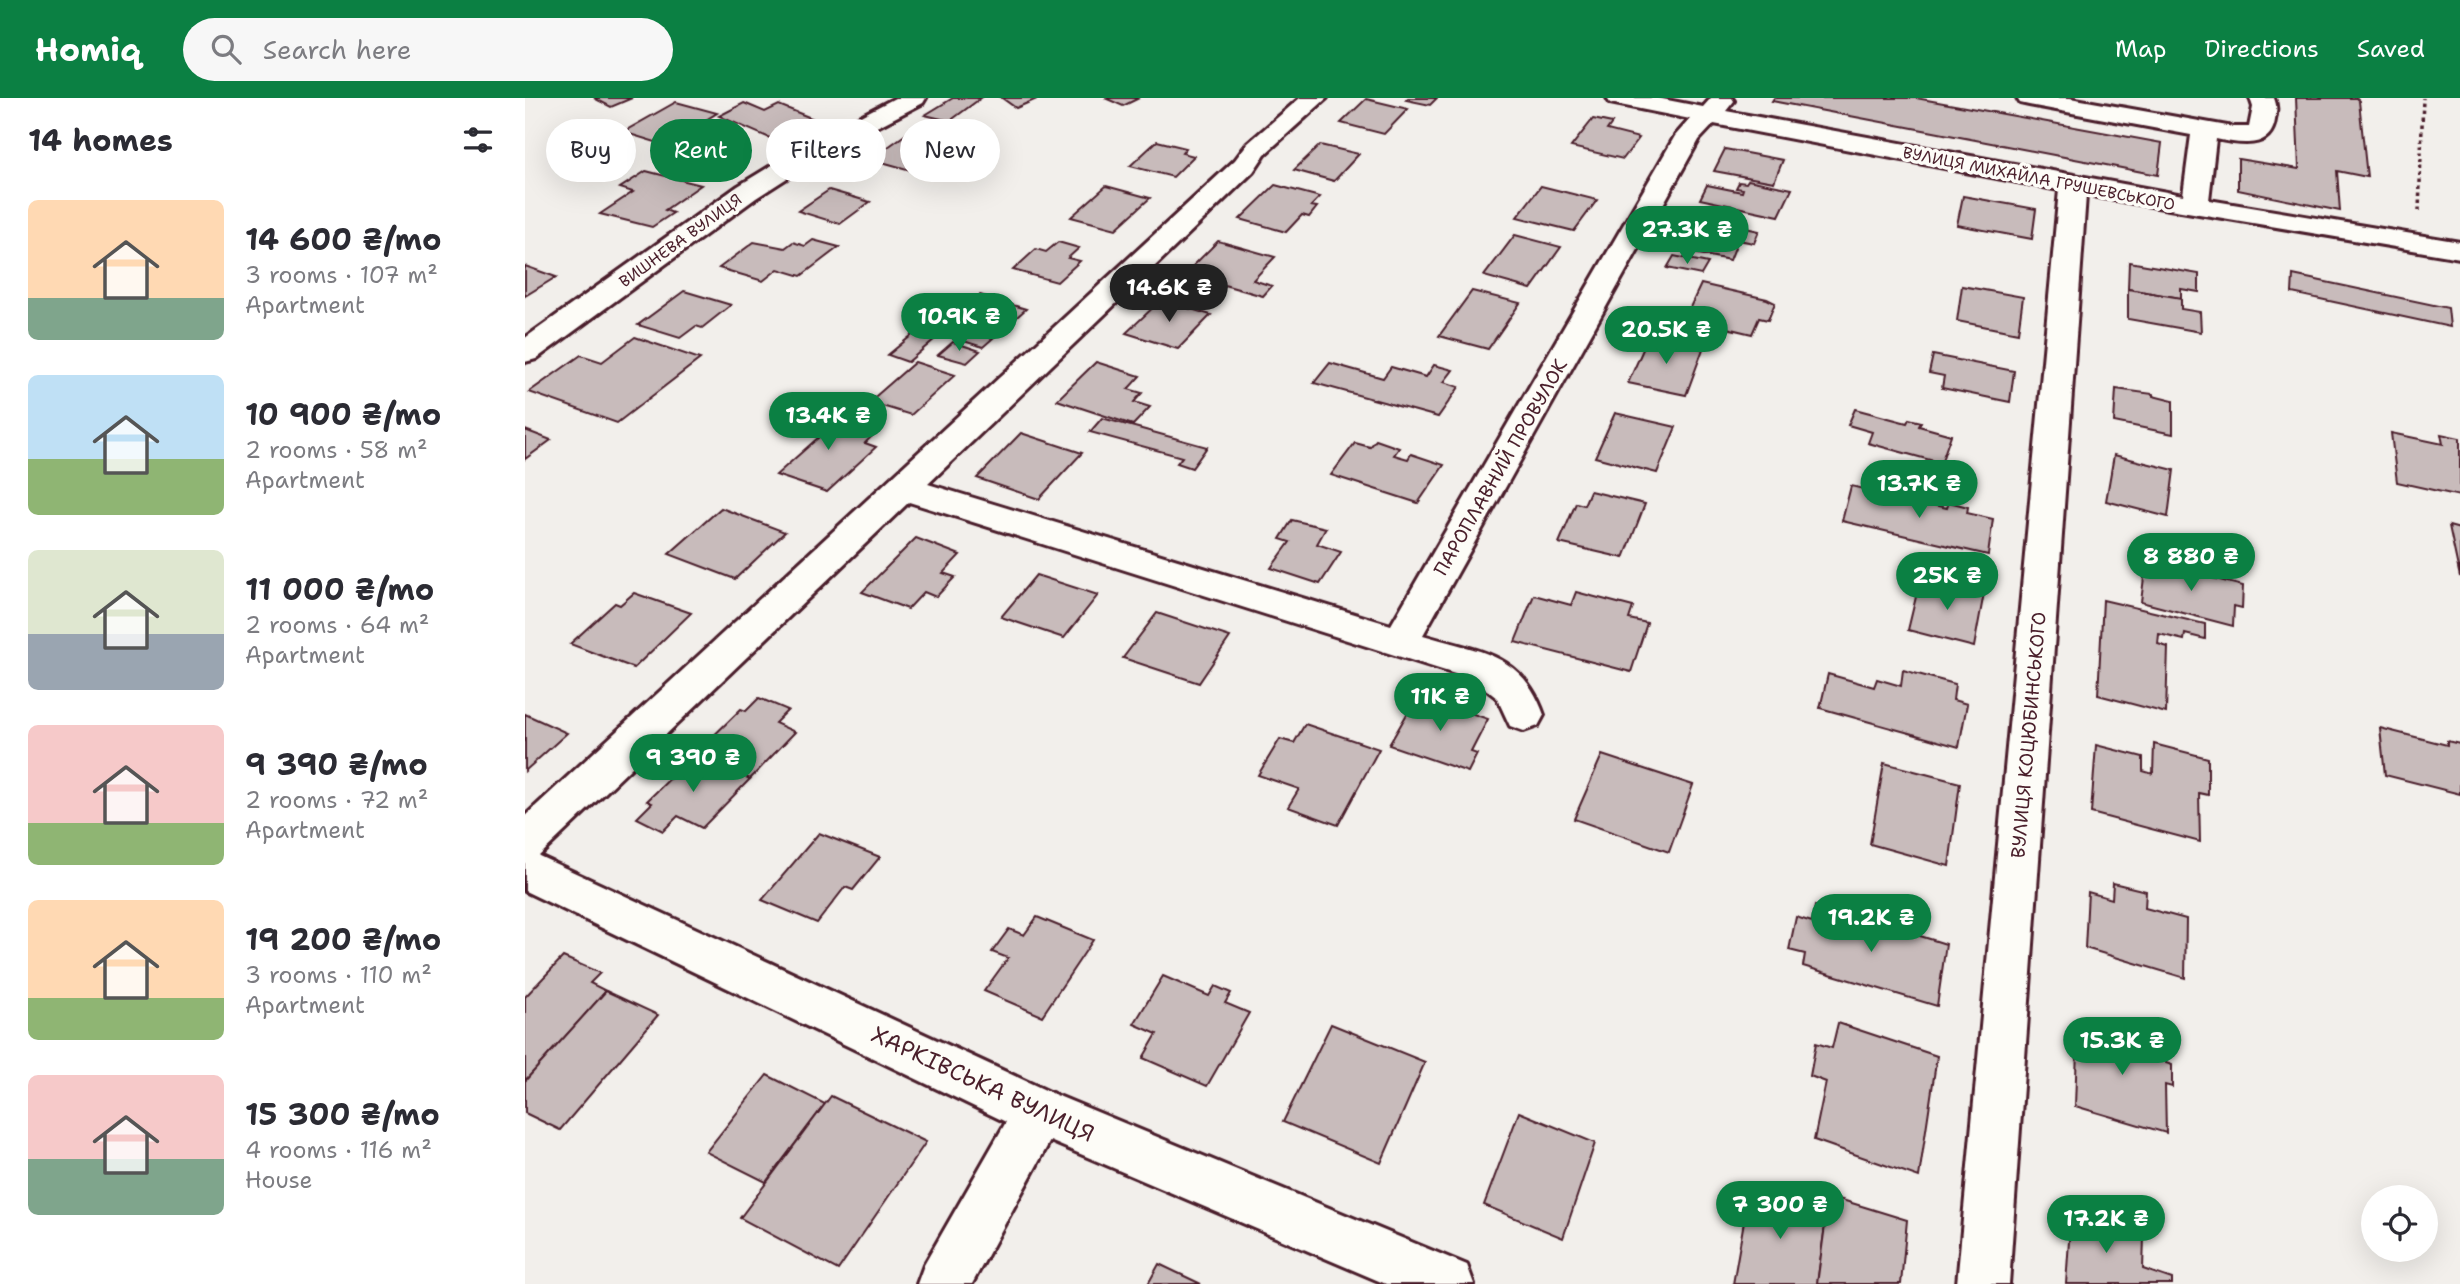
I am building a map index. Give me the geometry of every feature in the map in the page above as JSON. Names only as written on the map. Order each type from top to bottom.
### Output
[{"type":"street","name":"ВИШНЕВА ВУЛИЦЯ","points":[[525,352],[747,192],[814,150],[915,98]]},
{"type":"street","points":[[525,843],[1244,166],[1256,149],[1315,98]]},
{"type":"street","name":"ВУЛИЦЯ МИХАЙЛА ГРУШЕВСЬКОГО","points":[[1619,98],[1717,106],[2073,186],[2460,250]]},
{"type":"street","points":[[2029,98],[2233,135],[2250,135],[2261,131],[2265,107],[2262,98]]},
{"type":"street","name":"ПАРОПЛАВНИЙ ПРОВУЛОК","points":[[1400,642],[1688,136],[1717,106]]},
{"type":"street","points":[[2195,207],[2204,130]]},
{"type":"street","name":"ВУЛИЦЯ КОЦЮБИНСЬКОГО","points":[[1983,1284],[2073,186]]},
{"type":"street","points":[[900,488],[1487,669],[1506,680],[1519,696],[1524,715]]},
{"type":"street","name":"ХАРКІВСЬКА ВУЛИЦЯ","points":[[525,870],[1038,1112],[1447,1284]]},
{"type":"street","points":[[943,1284],[1038,1112]]},
{"type":"path","points":[[2419,216],[2423,98]]},
{"type":"building","points":[[594,98],[632,98],[611,107]]},
{"type":"building","points":[[953,98],[981,98],[953,119],[925,115]]},
{"type":"building","points":[[1002,98],[1039,98],[1016,108]]},
{"type":"building","points":[[1105,98],[1139,98],[1123,106]]},
{"type":"building","points":[[1437,98],[1430,105],[1406,100]]},
{"type":"building","points":[[1774,98],[1916,98],[2162,143],[2158,175],[1772,101]]},
{"type":"building","points":[[2296,98],[2356,98],[2359,101],[2367,177],[2337,171],[2340,211],[2238,190],[2238,159],[2299,169]]},
{"type":"building","points":[[1366,99],[1408,109],[1384,134],[1341,123]]},
{"type":"building","points":[[676,102],[717,113],[707,119],[650,119],[650,140],[636,136],[636,125]]},
{"type":"building","points":[[744,103],[765,112],[779,105],[811,118],[766,119],[766,136],[752,130],[752,119],[726,119],[719,116]]},
{"type":"building","points":[[1593,119],[1612,123],[1607,130],[1639,138],[1623,159],[1571,147]]},
{"type":"building","points":[[900,138],[900,167],[886,163],[886,148]]},
{"type":"building","points":[[1157,141],[1186,148],[1182,153],[1194,156],[1173,177],[1130,166]]},
{"type":"building","points":[[1320,145],[1359,154],[1334,181],[1294,170]]},
{"type":"building","points":[[1725,149],[1783,160],[1774,182],[1714,171]]},
{"type":"building","points":[[646,171],[650,172],[650,182],[689,182],[701,185],[665,210],[673,213],[652,227],[600,214],[633,192],[620,188],[629,182],[636,182],[636,178]]},
{"type":"building","points":[[1748,180],[1792,189],[1779,216],[1700,199],[1707,185],[1742,192],[1743,189],[1736,188],[1739,182],[1746,183]]},
{"type":"building","points":[[1275,185],[1320,197],[1311,206],[1317,207],[1309,217],[1302,215],[1286,232],[1240,219]]},
{"type":"building","points":[[1106,186],[1150,198],[1116,229],[1071,217]]},
{"type":"building","points":[[1541,186],[1597,200],[1574,231],[1517,217]]},
{"type":"building","points":[[829,190],[870,202],[840,224],[798,211]]},
{"type":"building","points":[[1963,196],[2036,209],[2032,239],[1957,225]]},
{"type":"building","points":[[1696,220],[1715,221],[1759,231],[1754,243],[1738,240],[1730,260],[1683,251]]},
{"type":"building","points":[[1515,235],[1561,247],[1531,289],[1484,276]]},
{"type":"building","points":[[813,240],[839,247],[801,276],[778,269],[763,281],[719,268],[754,242],[785,248],[793,242],[805,246]]},
{"type":"building","points":[[1218,241],[1275,257],[1253,280],[1272,286],[1263,296],[1185,274]]},
{"type":"building","points":[[1058,242],[1079,248],[1068,258],[1080,261],[1057,282],[1013,270],[1036,249],[1046,252]]},
{"type":"building","points":[[1674,256],[1708,263],[1701,275],[1667,268]]},
{"type":"building","points":[[2129,262],[2199,274],[2199,292],[2181,289],[2181,298],[2128,289]]},
{"type":"building","points":[[525,266],[556,277],[525,296]]},
{"type":"building","points":[[2293,275],[2448,308],[2450,327],[2292,293]]},
{"type":"building","points":[[1701,284],[1775,303],[1768,320],[1759,318],[1752,334],[1685,318]]},
{"type":"building","points":[[1962,286],[2023,297],[2018,333],[1957,321]]},
{"type":"building","points":[[2128,289],[2181,298],[2181,309],[2200,312],[2201,332],[2128,319]]},
{"type":"building","points":[[684,291],[731,305],[702,328],[696,326],[680,338],[638,325]]},
{"type":"building","points":[[1472,291],[1520,303],[1488,349],[1439,336]]},
{"type":"building","points":[[980,295],[1026,309],[983,347],[937,333]]},
{"type":"building","points":[[1161,300],[1211,315],[1178,349],[1126,333]]},
{"type":"building","points":[[917,331],[936,338],[908,362],[888,355]]},
{"type":"building","points":[[635,337],[700,359],[617,423],[529,392],[581,355],[602,362]]},
{"type":"building","points":[[1648,338],[1703,349],[1686,395],[1628,383]]},
{"type":"building","points":[[953,342],[980,351],[967,363],[938,355]]},
{"type":"building","points":[[1933,355],[2014,371],[2010,402],[1942,388],[1944,376],[1929,373]]},
{"type":"building","points":[[915,362],[955,375],[911,415],[869,402]]},
{"type":"building","points":[[1096,362],[1140,376],[1128,389],[1142,393],[1134,402],[1150,407],[1133,425],[1057,400]]},
{"type":"building","points":[[1330,363],[1383,378],[1391,367],[1426,377],[1434,365],[1453,370],[1444,382],[1459,387],[1438,417],[1314,383]]},
{"type":"building","points":[[2116,389],[2153,394],[2173,401],[2173,434],[2114,422]]},
{"type":"building","points":[[1855,409],[1907,423],[1909,419],[1921,422],[1919,426],[1951,435],[1941,463],[1868,443],[1872,432],[1848,425]]},
{"type":"building","points":[[809,411],[876,432],[865,443],[876,447],[827,492],[776,475],[820,436],[792,426]]},
{"type":"building","points":[[1615,413],[1676,427],[1657,473],[1595,457]]},
{"type":"building","points":[[1102,418],[1207,447],[1192,468],[1177,463],[1182,457],[1090,432]]},
{"type":"building","points":[[525,430],[551,440],[525,459]]},
{"type":"building","points":[[1021,433],[1082,453],[1039,499],[977,478]]},
{"type":"building","points":[[2391,433],[2443,444],[2441,434],[2460,438],[2460,496],[2397,482]]},
{"type":"building","points":[[1376,440],[1399,448],[1394,455],[1408,459],[1411,454],[1444,465],[1418,503],[1331,475],[1355,443],[1370,447]]},
{"type":"building","points":[[2114,455],[2174,470],[2168,517],[2106,501]]},
{"type":"building","points":[[1851,486],[1947,508],[1949,502],[1968,507],[1967,513],[1993,519],[1988,555],[1842,521]]},
{"type":"building","points":[[1590,491],[1645,504],[1624,558],[1559,543],[1576,503],[1584,505]]},
{"type":"building","points":[[721,508],[785,532],[735,579],[669,554]]},
{"type":"building","points":[[1292,520],[1326,528],[1317,544],[1341,552],[1320,584],[1271,568],[1290,542],[1280,539]]},
{"type":"building","points":[[2449,526],[2460,529],[2460,577]]},
{"type":"building","points":[[916,538],[960,555],[943,573],[955,577],[936,597],[924,592],[908,609],[862,592]]},
{"type":"building","points":[[2146,561],[2243,586],[2242,608],[2234,606],[2233,626],[2141,602]]},
{"type":"building","points":[[1036,575],[1098,595],[1064,638],[1001,617]]},
{"type":"building","points":[[1921,576],[1984,593],[1974,647],[1908,630]]},
{"type":"building","points":[[1576,592],[1633,607],[1629,619],[1647,623],[1631,672],[1515,642],[1534,595],[1571,605]]},
{"type":"building","points":[[634,593],[691,613],[634,668],[570,644],[615,603],[620,605]]},
{"type":"building","points":[[2103,600],[2205,624],[2205,639],[2185,634],[2184,640],[2159,634],[2158,644],[2168,647],[2166,713],[2098,695]]},
{"type":"building","points":[[1157,613],[1230,637],[1199,683],[1123,658]]},
{"type":"building","points":[[1903,670],[1955,684],[1953,700],[1967,704],[1959,747],[1820,708],[1828,674],[1874,687],[1877,679],[1901,686]]},
{"type":"building","points":[[1418,695],[1488,719],[1471,752],[1477,754],[1468,772],[1389,745]]},
{"type":"building","points":[[759,698],[788,710],[775,723],[795,732],[750,779],[695,754],[741,709],[746,711]]},
{"type":"building","points":[[525,714],[567,733],[525,771]]},
{"type":"building","points":[[1305,724],[1379,749],[1338,825],[1288,807],[1299,789],[1258,775],[1280,739],[1294,743]]},
{"type":"building","points":[[2380,728],[2447,745],[2447,741],[2460,744],[2460,794],[2385,775]]},
{"type":"building","points":[[2154,744],[2208,758],[2208,795],[2199,793],[2200,842],[2091,813],[2096,745],[2143,757],[2143,771],[2153,774]]},
{"type":"building","points":[[695,754],[750,779],[702,828],[678,816],[663,831],[637,818],[652,803],[647,801]]},
{"type":"building","points":[[1602,755],[1693,785],[1669,852],[1574,819]]},
{"type":"building","points":[[1884,763],[1960,783],[1949,866],[1870,844]]},
{"type":"building","points":[[819,833],[880,857],[853,890],[845,887],[817,923],[762,900]]},
{"type":"building","points":[[2113,883],[2146,891],[2145,908],[2186,919],[2185,978],[2085,948],[2088,892],[2112,899]]},
{"type":"building","points":[[1815,906],[1886,927],[1887,923],[1918,931],[1917,935],[1946,944],[1937,1006],[1803,966],[1805,954],[1789,950],[1796,917],[1812,922]]},
{"type":"building","points":[[1037,917],[1093,940],[1042,1016],[984,991],[1008,958],[992,952],[1009,929],[1024,935]]},
{"type":"building","points":[[563,957],[600,973],[590,983],[606,991],[525,1081],[525,997]]},
{"type":"building","points":[[1163,976],[1209,996],[1215,986],[1231,993],[1225,1003],[1249,1013],[1207,1086],[1143,1058],[1157,1034],[1134,1024]]},
{"type":"building","points":[[606,991],[658,1015],[560,1130],[525,1113],[525,1081]]},
{"type":"building","points":[[2078,1021],[2166,1047],[2166,1063],[2172,1065],[2172,1087],[2165,1085],[2166,1133],[2075,1106]]},
{"type":"building","points":[[1838,1023],[1937,1056],[1919,1177],[1814,1140],[1826,1082],[1810,1076],[1816,1043],[1832,1048]]},
{"type":"building","points":[[1331,1024],[1425,1062],[1381,1163],[1283,1122]]},
{"type":"building","points":[[767,1075],[825,1104],[766,1182],[706,1152]]},
{"type":"building","points":[[831,1096],[926,1142],[838,1270],[740,1218]]},
{"type":"building","points":[[1519,1112],[1595,1143],[1563,1238],[1484,1205]]},
{"type":"building","points":[[1750,1187],[1827,1211],[1817,1284],[1733,1284]]},
{"type":"building","points":[[1816,1192],[1907,1220],[1901,1284],[1817,1284],[1827,1211],[1814,1208]]},
{"type":"building","points":[[2071,1212],[2144,1237],[2143,1269],[2172,1279],[2172,1284],[2066,1284]]},
{"type":"building","points":[[1159,1264],[1201,1284],[1148,1284]]}]
